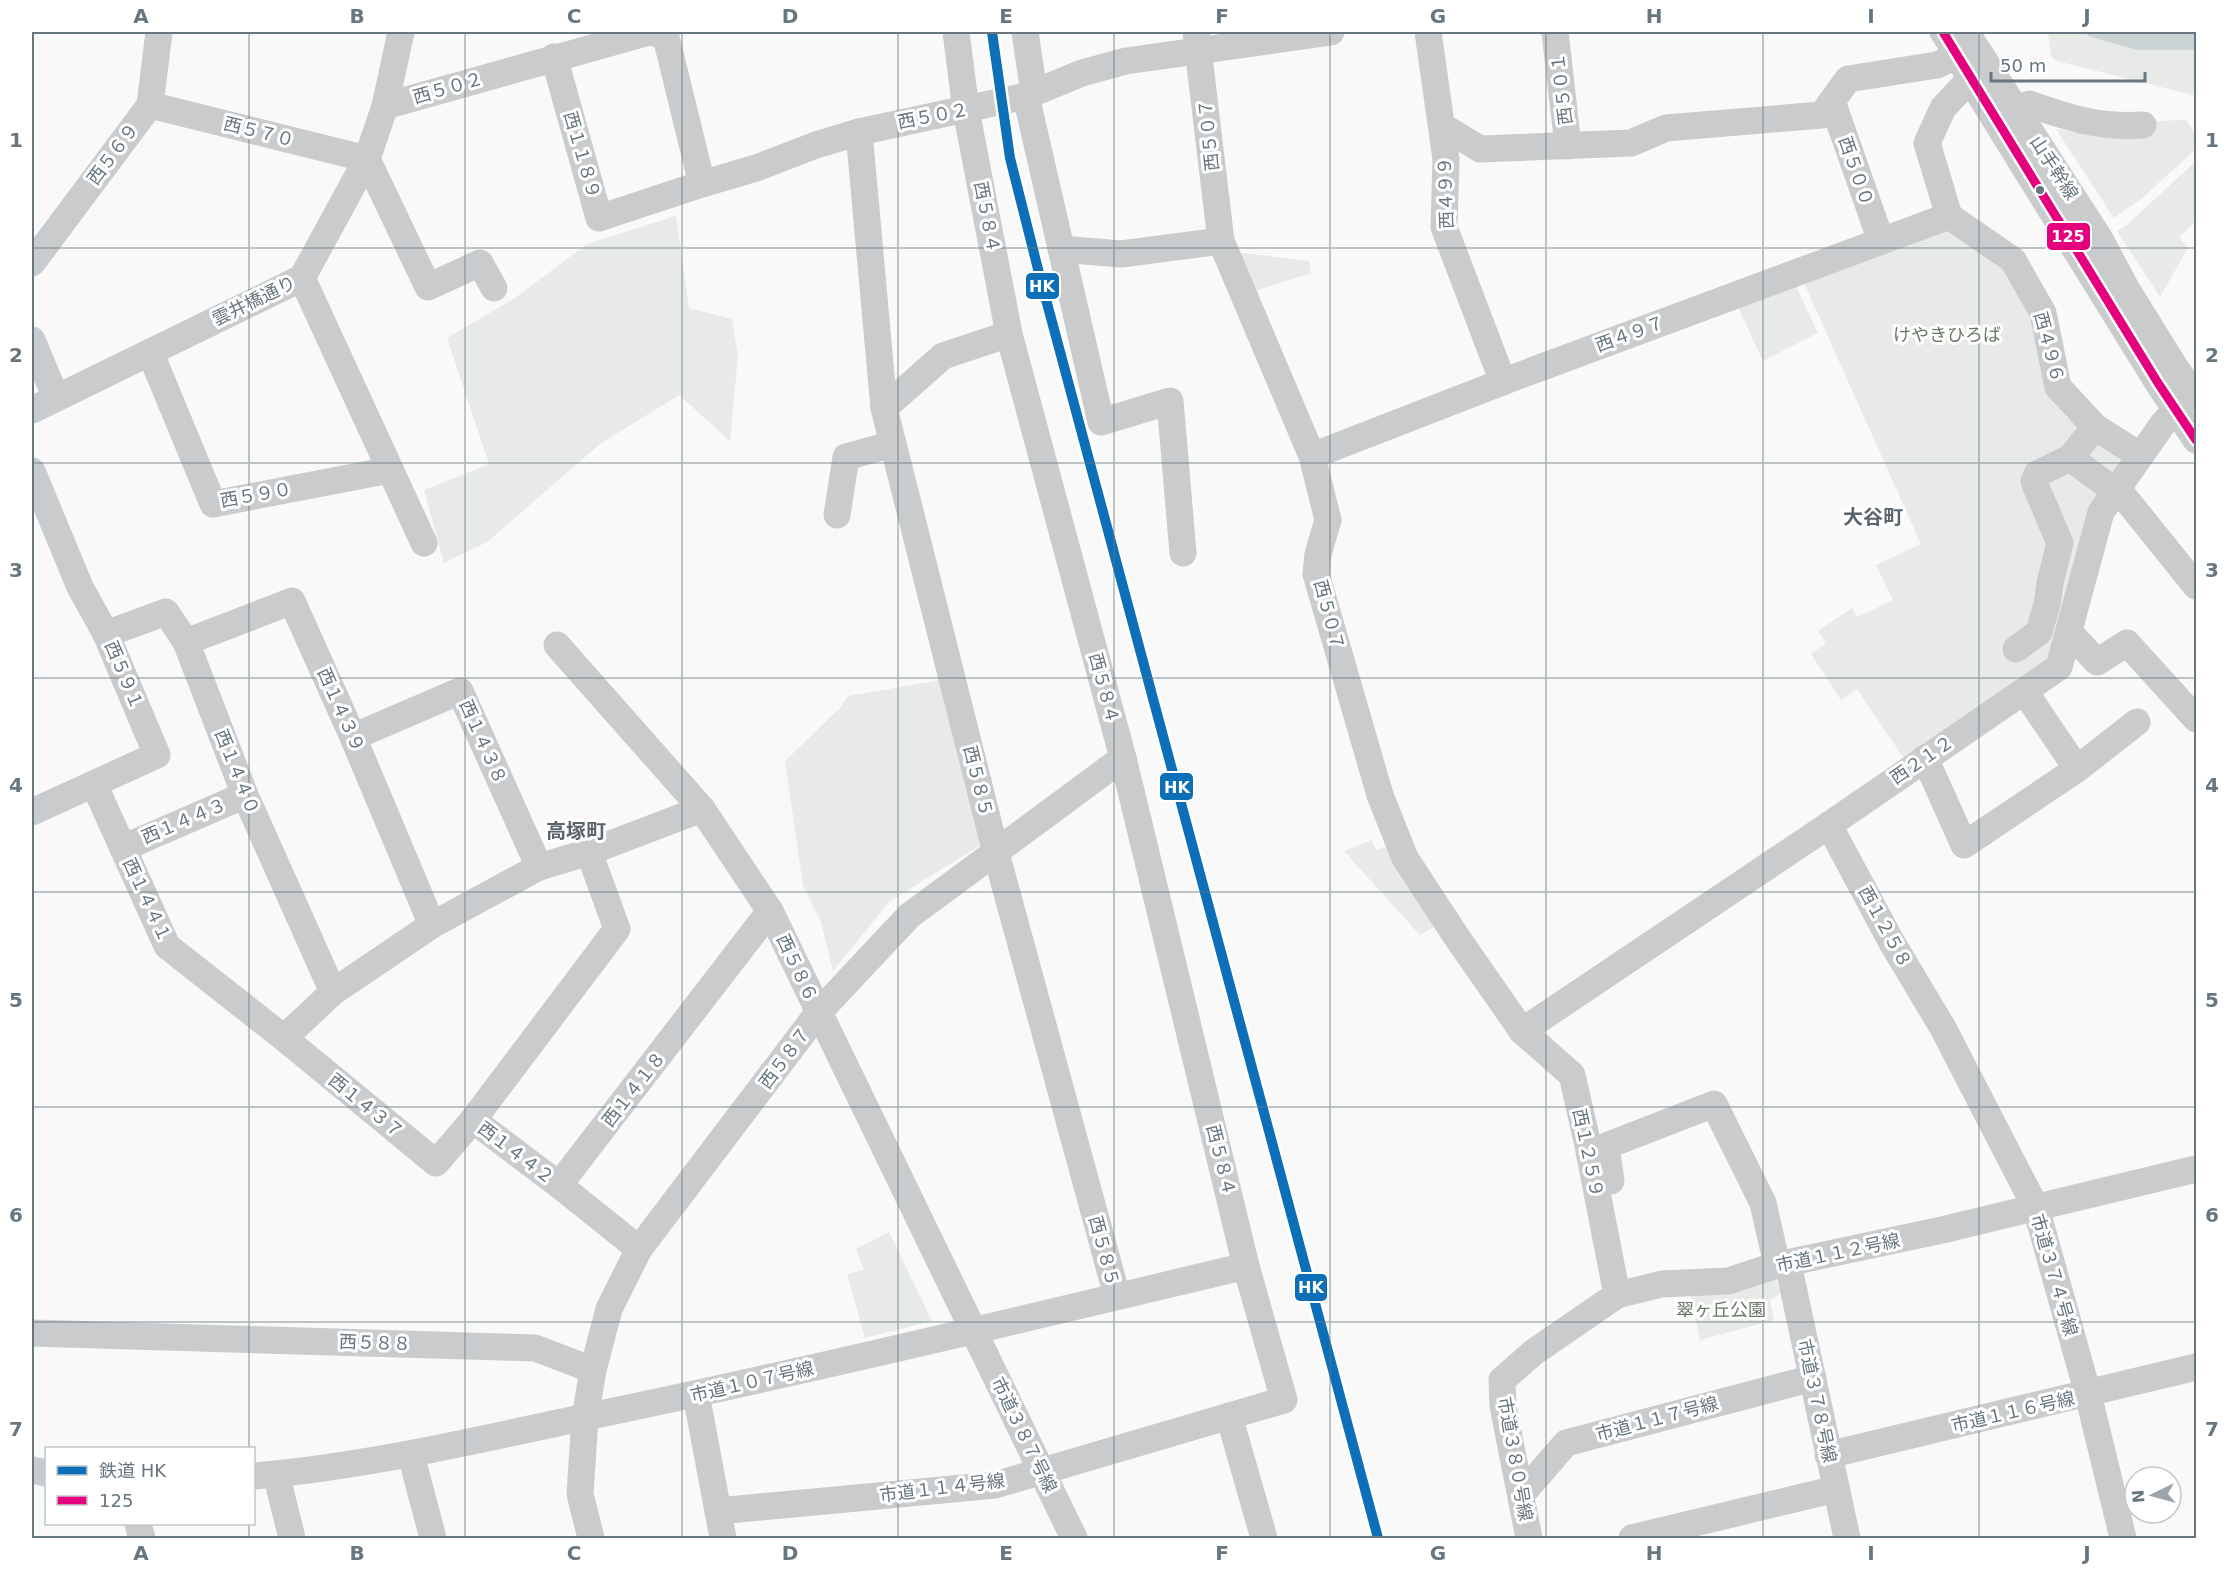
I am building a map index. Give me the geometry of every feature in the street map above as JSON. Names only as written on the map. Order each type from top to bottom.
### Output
[{"type":"street","name":"西５６９","points":[[32,263],[150,105],[159,32]]},
{"type":"street","name":"雲井橋通り","points":[[32,410],[302,278],[367,159],[385,106],[401,32]]},
{"type":"street","name":"西５０２","points":[[385,106],[650,32],[666,37],[702,184],[756,168],[816,144],[908,120],[966,110],[1030,94],[1082,73],[1198,41],[1331,32]]},
{"type":"street","name":"西５８４","points":[[956,32],[966,110],[1009,334],[1123,758],[1246,1266],[1284,1400],[1229,1416]]},
{"type":"street","points":[[1025,32],[1030,94],[1061,249],[1101,422],[1170,401],[1183,553]]},
{"type":"street","name":"西４９９","points":[[1428,32],[1446,159],[1444,227],[1503,382]]},
{"type":"street","name":"西５０１","points":[[1555,32],[1568,146]]},
{"type":"street","name":"山手幹線","points":[[1943,32],[2018,110],[2100,239],[2190,397],[2196,440]]},
{"type":"street","name":"西５０７","points":[[1198,41],[1221,241],[1312,456],[1328,520],[1318,554],[1316,574],[1380,795],[1405,858],[1522,1031]]},
{"type":"street","points":[[1442,126],[1480,149],[1631,143],[1666,128],[1822,115],[1848,79],[1937,65],[1965,55]]},
{"type":"street","points":[[1948,216],[1928,142],[1965,55]]},
{"type":"street","name":"山手幹線","points":[[1965,55],[2190,397]]},
{"type":"street","name":"西１１８９","points":[[554,57],[599,218],[702,184]]},
{"type":"street","name":"西５００","points":[[1832,101],[1881,241]]},
{"type":"street","points":[[2018,110],[2028,104],[2079,121],[2118,127],[2143,125]]},
{"type":"street","name":"西５７０","points":[[150,105],[367,159]]},
{"type":"street","name":"西５８５","points":[[859,132],[884,408],[996,853],[1117,1296]]},
{"type":"street","points":[[367,159],[428,287],[480,263],[494,288]]},
{"type":"street","name":"西４９７","points":[[1312,456],[1503,382],[1948,216]]},
{"type":"street","name":"西４９６","points":[[1948,216],[2013,260],[2043,313],[2058,387],[2094,427],[2139,455]]},
{"type":"street","points":[[1061,249],[1121,254],[1221,241]]},
{"type":"street","points":[[302,278],[424,543]]},
{"type":"street","points":[[884,408],[943,356],[1009,334]]},
{"type":"street","points":[[32,340],[56,398]]},
{"type":"street","name":"西５９０","points":[[150,352],[213,504],[390,470]]},
{"type":"street","name":"西２１２","points":[[1522,1031],[2059,667],[2101,512],[2162,424],[2190,397]]},
{"type":"street","points":[[2016,649],[2039,632],[2060,543],[2034,478],[2037,474],[2070,458],[2094,427]]},
{"type":"street","points":[[837,515],[846,457],[893,444]]},
{"type":"street","points":[[2070,458],[2107,485],[2117,488],[2196,586]]},
{"type":"street","name":"西５９１","points":[[32,471],[80,587],[106,634],[157,755],[32,812]]},
{"type":"street","name":"西１４３９","points":[[186,642],[292,601],[353,737],[432,925]]},
{"type":"street","name":"西１４４０","points":[[106,634],[166,612],[186,642],[245,795],[333,992]]},
{"type":"street","points":[[2069,632],[2097,662],[2127,643],[2196,718]]},
{"type":"street","name":"西５８６","points":[[557,645],[702,809],[770,911],[975,1332]]},
{"type":"street","name":"西１４３８","points":[[353,737],[460,691],[539,867]]},
{"type":"street","points":[[2025,692],[2077,769]]},
{"type":"street","points":[[1925,758],[1964,845],[2077,769],[2137,722]]},
{"type":"street","name":"西５８７","points":[[591,1539],[580,1494],[585,1418],[593,1371],[609,1309],[639,1249],[818,1013],[909,916],[1123,758]]},
{"type":"street","name":"西１４４１","points":[[94,784],[167,946],[284,1038]]},
{"type":"street","name":"西１４４３","points":[[123,848],[245,795]]},
{"type":"street","points":[[284,1038],[333,992],[432,925],[539,867],[589,852],[702,809]]},
{"type":"street","name":"西１２５８","points":[[1829,825],[1891,940],[1943,1028]]},
{"type":"street","name":"西１４３７","points":[[284,1038],[436,1163],[472,1120],[617,929],[589,852]]},
{"type":"street","name":"西１４１８","points":[[560,1185],[770,911]]},
{"type":"street","name":"市道３７４号線","points":[[1943,1028],[2036,1208],[2088,1394],[2123,1539]]},
{"type":"street","name":"西１２５９","points":[[1522,1031],[1572,1075],[1617,1295]]},
{"type":"street","name":"市道３７８号線","points":[[1617,1295],[1622,1247],[1606,1146],[1713,1104],[1763,1203],[1783,1265],[1813,1378],[1847,1539]]},
{"type":"street","name":"西１４４２","points":[[472,1120],[560,1185]]},
{"type":"street","name":"市道１１２号線","points":[[1502,1380],[1534,1352],[1617,1295],[1662,1284],[1728,1281],[1783,1265],[2036,1208],[2196,1168]]},
{"type":"street","points":[[560,1185],[639,1249]]},
{"type":"street","name":"市道１０７号線","points":[[265,1475],[411,1455],[585,1418],[975,1332],[1246,1266]]},
{"type":"street","name":"市道３８７号線","points":[[975,1332],[1074,1539]]},
{"type":"street","name":"西５８８","points":[[32,1333],[535,1348],[593,1371]]},
{"type":"street","name":"市道１１６号線","points":[[1828,1455],[2196,1367]]},
{"type":"street","name":"市道１１７号線","points":[[1522,1494],[1566,1443],[1813,1378]]},
{"type":"street","name":"市道３８０号線","points":[[1502,1380],[1503,1406],[1529,1539]]},
{"type":"street","points":[[696,1394],[723,1539]]},
{"type":"street","points":[[1229,1416],[1264,1539]]},
{"type":"street","name":"市道１１４号線","points":[[718,1511],[995,1485],[1229,1416]]},
{"type":"street","points":[[411,1455],[433,1539]]},
{"type":"street","points":[[265,1475],[291,1539]]},
{"type":"street","points":[[1632,1539],[1836,1488]]},
{"type":"shaded area","points":[[2085,32],[2196,32],[2196,50],[2137,50],[2088,36]]},
{"type":"shaded area","points":[[1943,229],[1956,232],[2005,267],[2033,315],[2049,393],[2067,418],[2118,452],[2120,465],[2085,521],[2050,663],[1907,763],[1857,689],[1841,700],[1811,654],[1826,643],[1818,631],[1852,608],[1857,617],[1893,600],[1876,565],[1921,544],[1804,283]]},
{"type":"green space","points":[[2048,32],[2196,32],[2196,94],[2057,61],[2051,56]]},
{"type":"green space","points":[[2186,120],[2196,135],[2196,149],[2141,199],[2114,218],[2056,129],[2101,137],[2154,133],[2152,121]]},
{"type":"green space","points":[[2196,161],[2196,221],[2179,237],[2188,248],[2160,297],[2117,231],[2126,226]]},
{"type":"green space","points":[[676,216],[689,308],[732,319],[738,356],[730,441],[679,395],[600,444],[487,542],[444,563],[424,490],[489,464],[447,338],[515,298],[587,244]]},
{"type":"green space","points":[[1236,252],[1309,261],[1311,273],[1252,292]]},
{"type":"green space","points":[[1794,282],[1818,333],[1763,361],[1737,305]]},
{"type":"green space","name":"けやきひろば","points":[[1905,299],[1969,310],[1990,379],[2007,454],[1977,472],[1901,301]]},
{"type":"green space","points":[[941,680],[982,844],[889,902],[833,971],[821,922],[803,886],[785,761],[839,709],[848,696]]},
{"type":"green space","points":[[1372,840],[1376,850],[1388,846],[1439,924],[1420,935],[1344,851]]},
{"type":"green space","points":[[889,1232],[932,1321],[865,1338],[847,1274],[864,1270],[856,1249]]},
{"type":"green space","name":"翠ヶ丘公園","points":[[1775,1276],[1780,1294],[1770,1300],[1774,1320],[1700,1340],[1690,1293]]},
{"type":"rail line","name":"HK","points":[[992,32],[1010,158],[1040,277],[1378,1538]]},
{"type":"transit line","name":"125","points":[[1943,32],[2158,383],[2196,440]]},
{"type":"district","name":"大谷町","points":[[1873,517]]},
{"type":"district","name":"高塚町","points":[[576,831]]}]
